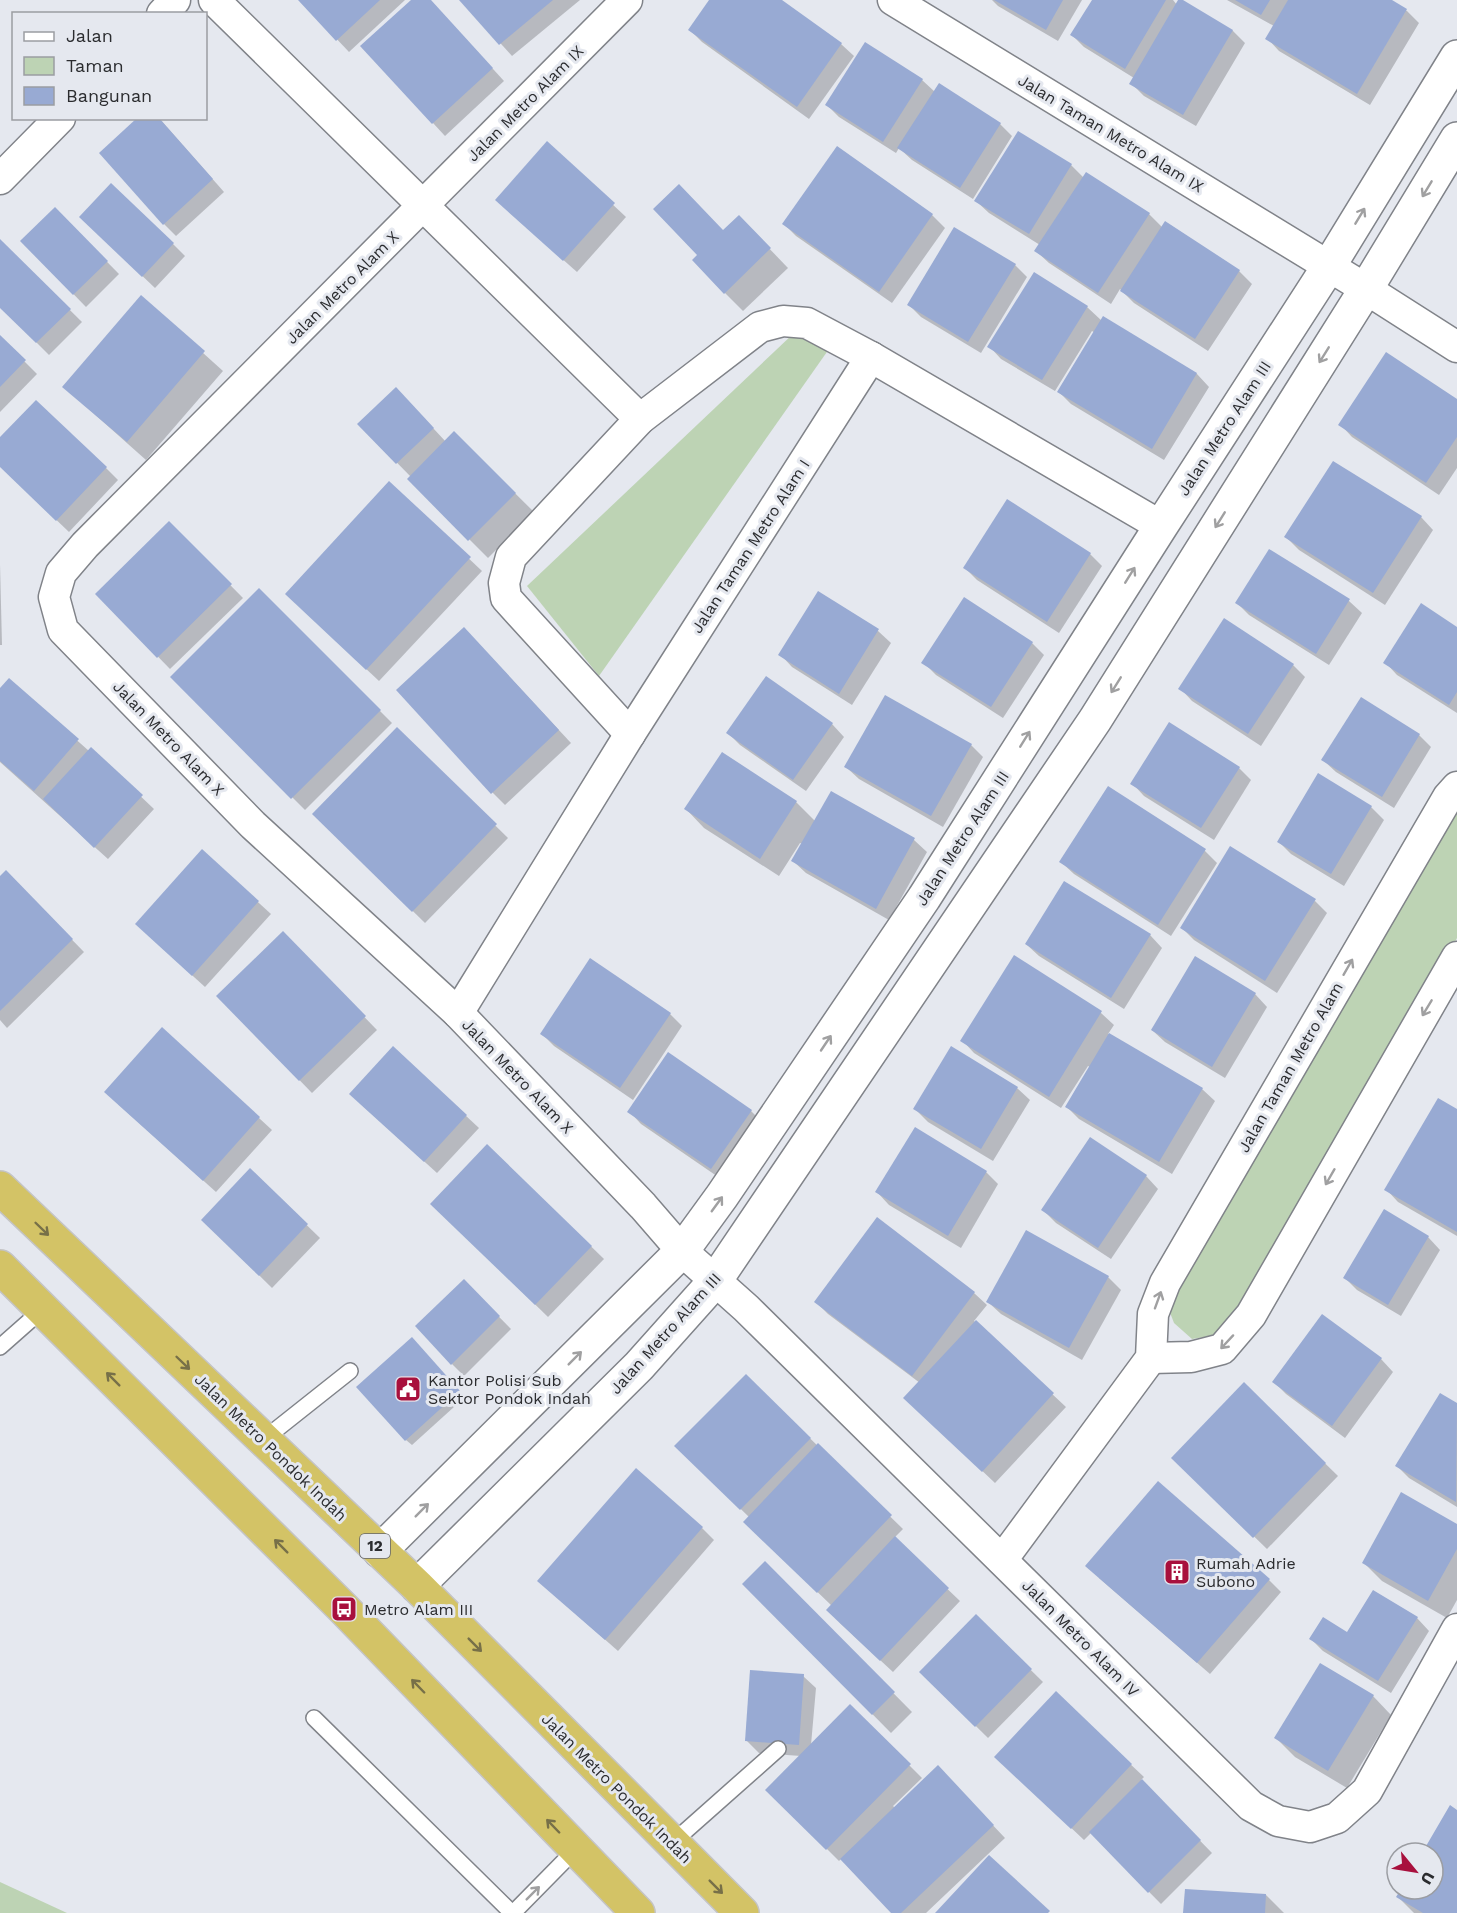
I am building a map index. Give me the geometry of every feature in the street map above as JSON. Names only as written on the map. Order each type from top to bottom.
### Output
[{"type":"highway","name":"Jalan Metro Pondok Indah","points":[[0,1188],[417,1586],[742,1913]]},
{"type":"highway","points":[[0,1267],[335,1600],[576,1850],[626,1907]]},
{"type":"street","points":[[164,12],[175,0]]},
{"type":"street","points":[[214,0],[640,419]]},
{"type":"street","name":"Jalan Metro Alam IX","points":[[423,206],[627,0]]},
{"type":"street","name":"Jalan Taman Metro Alam IX","points":[[893,0],[1329,266]]},
{"type":"street","name":"Jalan Metro Alam III","points":[[380,1551],[682,1251],[722,1196],[924,898],[1329,266],[1457,57]]},
{"type":"street","points":[[0,179],[58,120]]},
{"type":"street","name":"Jalan Metro Alam III","points":[[417,1586],[639,1366],[715,1281],[1095,720],[1366,289],[1457,139]]},
{"type":"street","name":"Jalan Metro Alam X","points":[[423,206],[85,544],[61,573],[54,597],[63,630],[253,825],[458,1013],[643,1206],[682,1251]]},
{"type":"street","points":[[1329,266],[1457,347]]},
{"type":"street","points":[[630,734],[506,598],[504,583],[511,557],[640,419],[760,327],[783,321],[807,323],[871,357],[1161,526]]},
{"type":"street","name":"Jalan Taman Metro Alam I","points":[[458,1013],[630,734],[871,357]]},
{"type":"street","name":"Jalan Taman Metro Alam","points":[[1151,1358],[1153,1314],[1165,1283],[1448,797],[1457,787]]},
{"type":"street","points":[[1002,1560],[1151,1358],[1191,1358],[1222,1349],[1251,1315],[1457,957]]},
{"type":"street","name":"Jalan Metro Alam IV","points":[[682,1251],[746,1308],[1251,1806],[1278,1821],[1310,1827],[1337,1818],[1367,1791],[1457,1629]]},
{"type":"lane","points":[[0,1347],[43,1309]]},
{"type":"lane","points":[[263,1440],[350,1371]]},
{"type":"lane","points":[[314,1718],[512,1913],[576,1850]]},
{"type":"lane","points":[[672,1843],[778,1749]]},
{"type":"green space","points":[[793,334],[829,349],[599,676],[527,586]]},
{"type":"green space","points":[[1457,804],[1457,938],[1237,1325],[1216,1335],[1192,1339],[1174,1323],[1166,1302]]},
{"type":"green space","points":[[0,1882],[67,1913],[0,1913]]},
{"type":"building","points":[[298,0],[380,0],[336,41]]},
{"type":"building","points":[[411,0],[431,0],[493,68],[432,124],[360,46]]},
{"type":"building","points":[[459,0],[553,0],[499,45]]},
{"type":"building","points":[[709,0],[782,0],[842,43],[797,107],[688,30]]},
{"type":"building","points":[[994,0],[1063,0],[1046,30]]},
{"type":"building","points":[[1092,0],[1166,0],[1125,69],[1070,35]]},
{"type":"building","points":[[1178,0],[1183,0],[1233,30],[1183,115],[1129,84]]},
{"type":"building","points":[[1235,0],[1270,0],[1261,15]]},
{"type":"building","points":[[1288,0],[1392,0],[1407,9],[1357,94],[1265,39]]},
{"type":"building","points":[[865,42],[923,79],[883,142],[825,105]]},
{"type":"building","points":[[939,83],[1001,123],[960,188],[897,148]]},
{"type":"building","points":[[135,120],[161,120],[213,179],[163,225],[99,153]]},
{"type":"building","points":[[1018,131],[1072,164],[1029,234],[974,201]]},
{"type":"building","points":[[547,141],[615,203],[563,261],[495,200]]},
{"type":"building","points":[[837,146],[933,214],[879,292],[782,224]]},
{"type":"building","points":[[1086,172],[1150,213],[1098,293],[1034,251]]},
{"type":"building","points":[[111,183],[174,243],[142,277],[79,217]]},
{"type":"building","points":[[679,184],[723,230],[739,215],[771,248],[724,294],[692,260],[697,255],[653,209]]},
{"type":"building","points":[[55,207],[108,261],[73,295],[20,241]]},
{"type":"building","points":[[1165,221],[1240,270],[1195,339],[1120,291]]},
{"type":"building","points":[[954,227],[1016,264],[968,342],[907,305]]},
{"type":"building","points":[[0,239],[71,309],[36,343],[0,308]]},
{"type":"building","points":[[1034,272],[1088,306],[1042,380],[987,347]]},
{"type":"building","points":[[141,295],[205,351],[127,442],[62,387]]},
{"type":"building","points":[[1103,316],[1197,373],[1152,449],[1057,392]]},
{"type":"building","points":[[0,335],[26,360],[0,387]]},
{"type":"building","points":[[1386,352],[1457,399],[1457,437],[1426,483],[1338,425]]},
{"type":"building","points":[[396,387],[434,428],[396,464],[357,424]]},
{"type":"building","points":[[36,400],[107,467],[56,521],[0,467],[0,437]]},
{"type":"building","points":[[454,431],[516,493],[468,541],[407,479]]},
{"type":"building","points":[[1333,461],[1422,516],[1373,593],[1284,537]]},
{"type":"building","points":[[389,481],[471,557],[366,670],[285,594]]},
{"type":"building","points":[[1007,499],[1091,553],[1047,622],[963,568]]},
{"type":"building","points":[[169,521],[232,584],[157,658],[95,594]]},
{"type":"building","points":[[1269,549],[1350,599],[1316,654],[1235,603]]},
{"type":"building","points":[[259,588],[381,710],[291,799],[170,677]]},
{"type":"building","points":[[818,591],[879,629],[839,694],[778,655]]},
{"type":"building","points":[[964,597],[1033,642],[991,707],[921,663]]},
{"type":"building","points":[[1421,603],[1457,627],[1457,692],[1449,705],[1383,663]]},
{"type":"building","points":[[1224,618],[1294,664],[1248,734],[1178,689]]},
{"type":"building","points":[[464,627],[559,730],[491,794],[396,690]]},
{"type":"building","points":[[766,676],[833,723],[793,780],[726,733]]},
{"type":"building","points":[[9,678],[79,739],[34,791],[0,761],[0,688]]},
{"type":"building","points":[[885,695],[972,744],[931,816],[844,767]]},
{"type":"building","points":[[1361,697],[1420,734],[1382,797],[1321,760]]},
{"type":"building","points":[[1169,722],[1240,767],[1201,828],[1130,784]]},
{"type":"building","points":[[397,727],[497,824],[412,912],[312,814]]},
{"type":"building","points":[[91,747],[143,795],[94,848],[43,799]]},
{"type":"building","points":[[722,752],[797,801],[760,859],[684,809]]},
{"type":"building","points":[[1318,773],[1372,806],[1331,874],[1277,842]]},
{"type":"building","points":[[1108,786],[1206,849],[1158,925],[1059,862]]},
{"type":"building","points":[[831,791],[915,838],[876,909],[791,861]]},
{"type":"building","points":[[1230,846],[1316,899],[1265,981],[1180,928]]},
{"type":"building","points":[[202,849],[259,901],[192,976],[135,924]]},
{"type":"building","points":[[6,870],[73,939],[0,1011],[0,876]]},
{"type":"building","points":[[1064,881],[1151,934],[1111,998],[1025,944]]},
{"type":"building","points":[[283,931],[366,1016],[299,1081],[216,996]]},
{"type":"building","points":[[1014,955],[1102,1011],[1049,1097],[960,1041]]},
{"type":"building","points":[[1195,956],[1256,993],[1212,1067],[1151,1030]]},
{"type":"building","points":[[590,958],[671,1013],[620,1088],[540,1034]]},
{"type":"building","points":[[162,1027],[260,1117],[203,1181],[104,1092]]},
{"type":"building","points":[[1109,1033],[1203,1088],[1159,1162],[1065,1107]]},
{"type":"building","points":[[393,1046],[467,1115],[424,1162],[349,1094]]},
{"type":"building","points":[[951,1046],[1018,1087],[981,1149],[913,1109]]},
{"type":"building","points":[[668,1052],[752,1110],[711,1169],[627,1112]]},
{"type":"building","points":[[1438,1098],[1457,1109],[1457,1232],[1384,1190]]},
{"type":"building","points":[[915,1127],[987,1171],[948,1236],[875,1192]]},
{"type":"building","points":[[1090,1137],[1147,1175],[1098,1248],[1041,1210]]},
{"type":"building","points":[[487,1144],[592,1246],[535,1305],[430,1204]]},
{"type":"building","points":[[250,1168],[308,1224],[259,1276],[201,1220]]},
{"type":"building","points":[[1384,1209],[1429,1236],[1388,1305],[1343,1278]]},
{"type":"building","points":[[877,1217],[975,1292],[912,1376],[814,1302]]},
{"type":"building","points":[[1026,1230],[1109,1276],[1069,1348],[986,1302]]},
{"type":"building","points":[[464,1279],[500,1316],[451,1365],[415,1326]]},
{"type":"building","points":[[1322,1314],[1382,1358],[1332,1426],[1272,1382]]},
{"type":"building","points":[[976,1320],[1054,1393],[982,1472],[903,1398]]},
{"type":"building","name":"Kantor Polisi Sub Sektor Pondok Indah","points":[[412,1337],[460,1391],[405,1441],[356,1387]]},
{"type":"building","points":[[746,1374],[811,1438],[740,1510],[674,1446]]},
{"type":"building","points":[[1244,1382],[1326,1463],[1253,1538],[1171,1458]]},
{"type":"building","points":[[1440,1393],[1457,1403],[1456,1502],[1395,1466]]},
{"type":"building","points":[[818,1443],[892,1515],[817,1593],[743,1522]]},
{"type":"building","points":[[636,1468],[703,1527],[605,1640],[537,1581]]},
{"type":"building","name":"Rumah Adrie Subono","points":[[1158,1481],[1270,1579],[1197,1663],[1085,1566]]},
{"type":"building","points":[[1401,1492],[1457,1524],[1457,1549],[1428,1601],[1362,1563]]},
{"type":"building","points":[[895,1536],[949,1588],[880,1661],[826,1610]]},
{"type":"building","points":[[765,1561],[895,1692],[872,1715],[742,1584]]},
{"type":"building","points":[[1373,1590],[1418,1617],[1378,1681],[1309,1639],[1323,1617],[1347,1632]]},
{"type":"building","points":[[976,1614],[1032,1669],[975,1727],[919,1672]]},
{"type":"building","points":[[1320,1663],[1374,1695],[1328,1771],[1274,1738]]},
{"type":"building","points":[[750,1670],[804,1674],[799,1745],[745,1741]]},
{"type":"building","points":[[1056,1691],[1132,1764],[1071,1829],[994,1757]]},
{"type":"building","points":[[850,1704],[911,1764],[826,1850],[765,1790]]},
{"type":"building","points":[[938,1765],[994,1825],[901,1913],[891,1913],[840,1859]]},
{"type":"building","points":[[1142,1779],[1201,1840],[1148,1893],[1089,1832]]},
{"type":"building","points":[[1450,1805],[1457,1810],[1457,1913],[1423,1913],[1403,1901],[1445,1901],[1445,1841],[1429,1841]]},
{"type":"building","points":[[989,1855],[1050,1911],[1048,1913],[935,1913]]},
{"type":"building","points":[[1185,1889],[1266,1894],[1265,1913],[1183,1913]]},
{"type":"place","name":"Kantor Polisi Sub Sektor Pondok Indah","points":[[408,1389]]},
{"type":"place","name":"Rumah Adrie Subono","points":[[1177,1572]]},
{"type":"place","name":"Metro Alam III","points":[[344,1609]]}]
